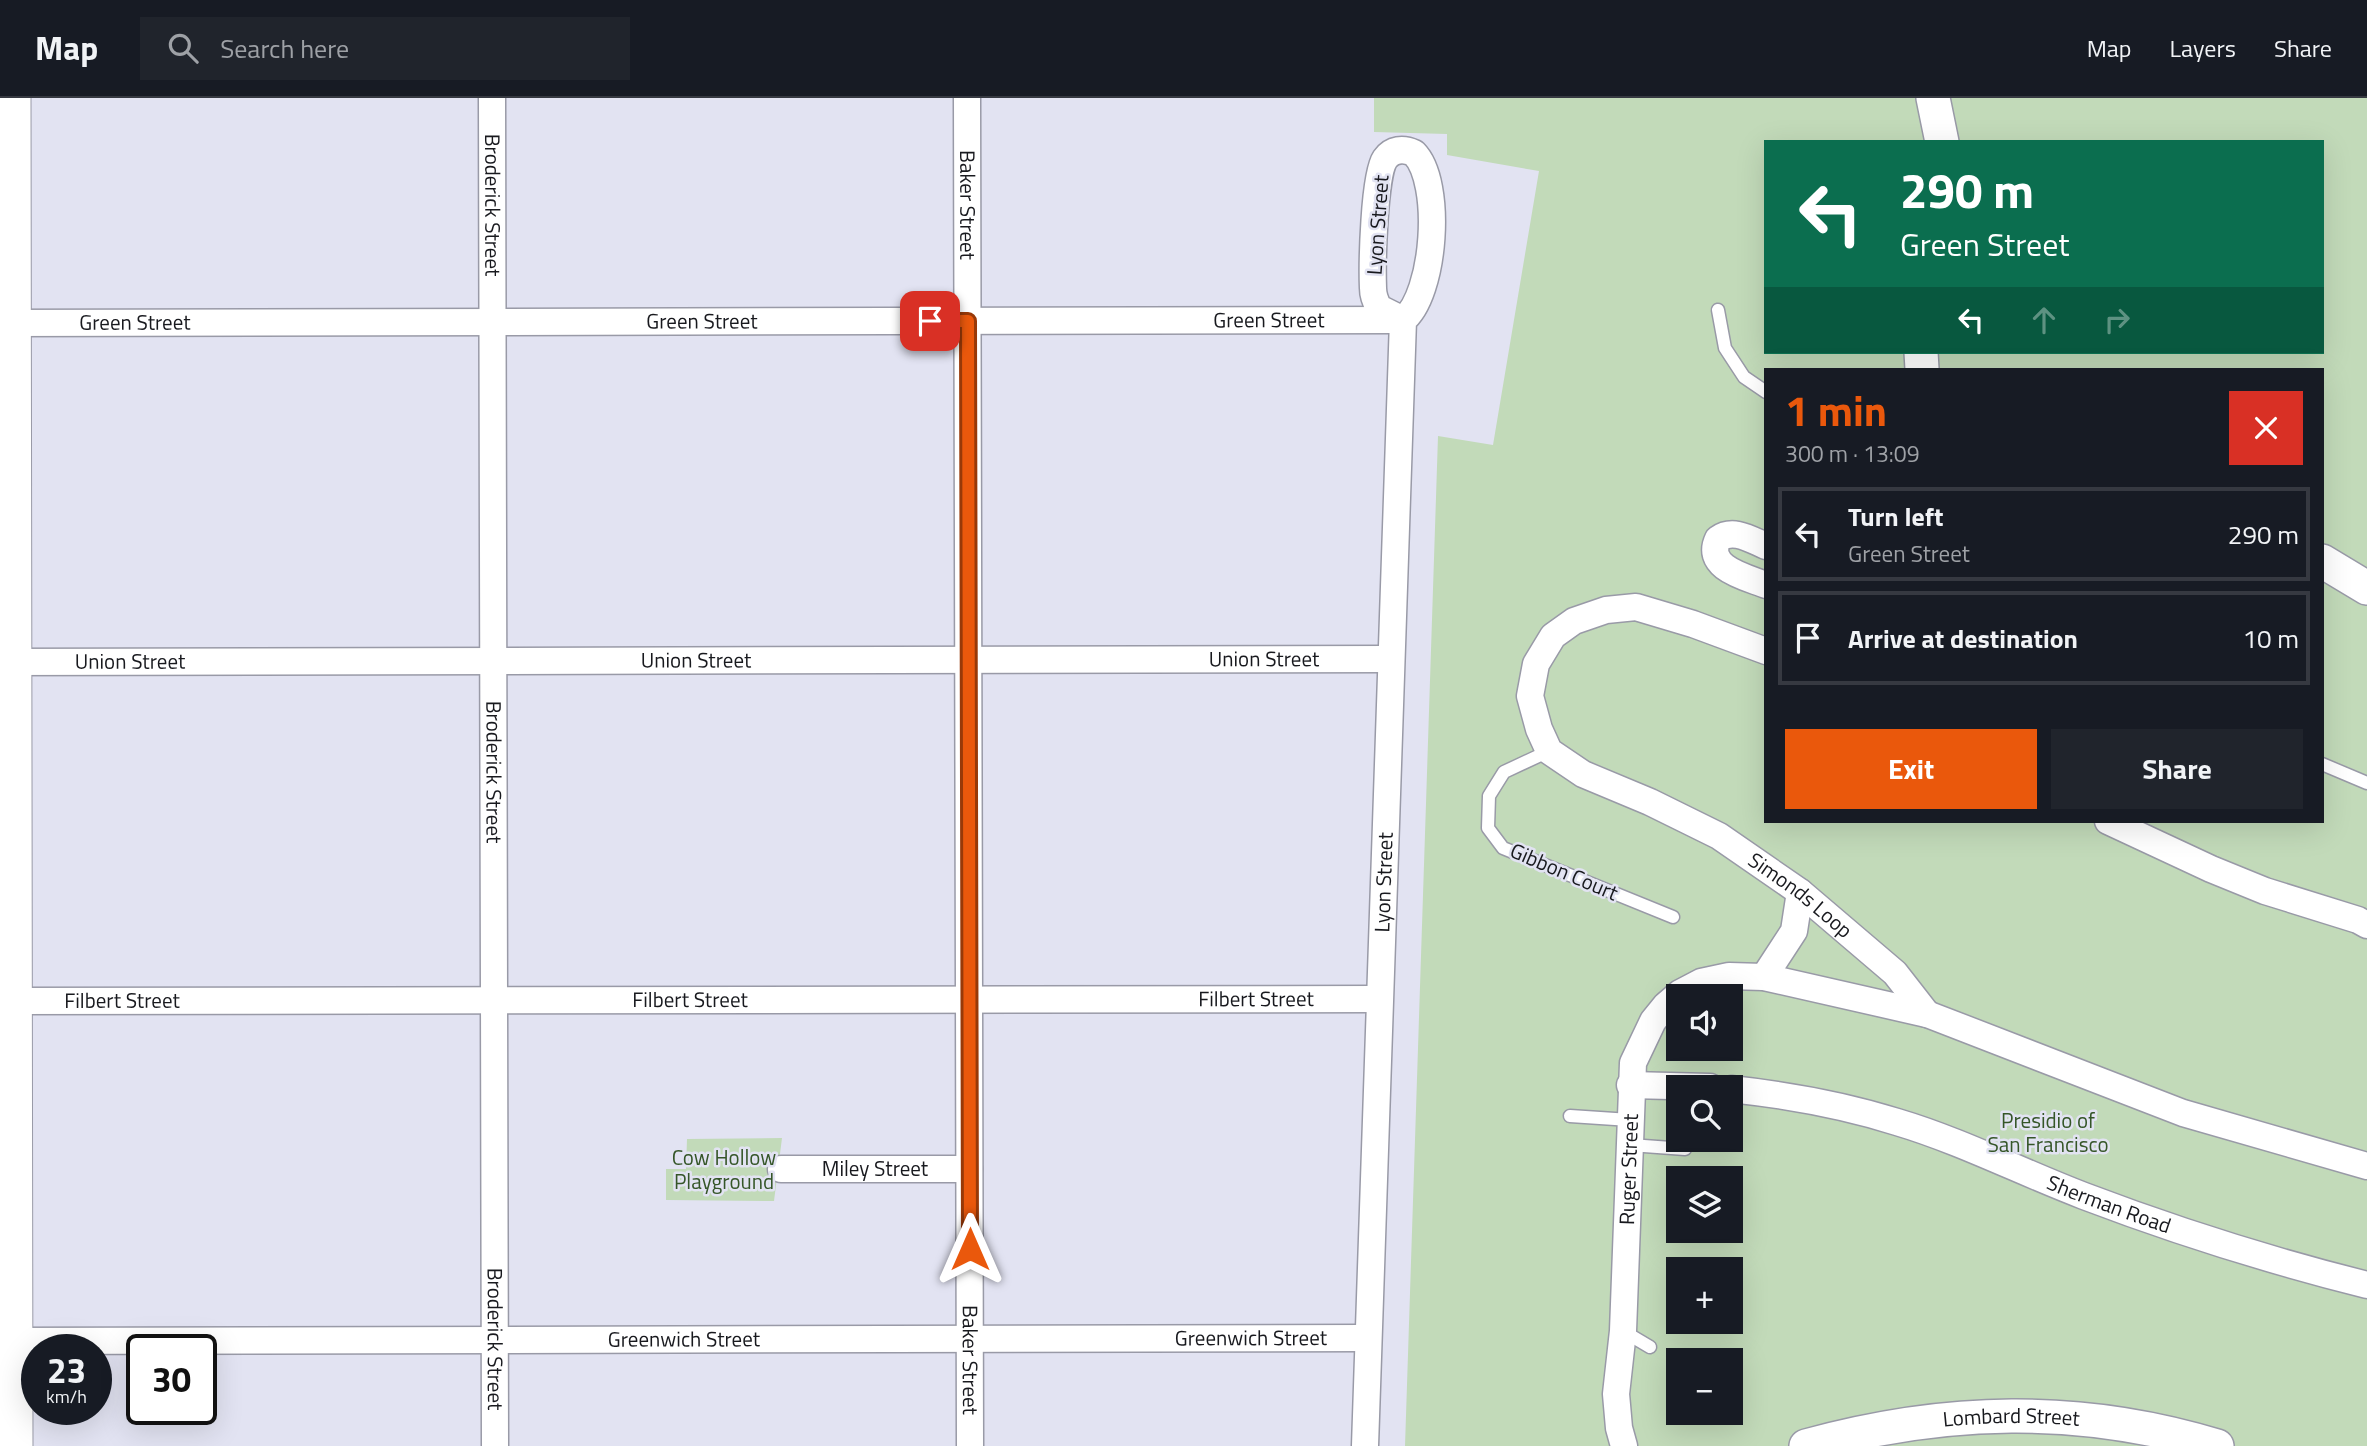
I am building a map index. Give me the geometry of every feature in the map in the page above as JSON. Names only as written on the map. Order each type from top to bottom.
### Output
[{"type":"main road","points":[[12,98],[6,323],[7,1341],[14,1446]]},
{"type":"street","name":"Broderick Street","points":[[492,98],[495,1446]]},
{"type":"street","name":"Baker Street","points":[[967,98],[970,1446]]},
{"type":"street","points":[[1933,98],[1942,140]]},
{"type":"street","name":"Lyon Street","points":[[1365,1446],[1402,320],[1416,306],[1424,283],[1430,245],[1431,210],[1430,182],[1425,169],[1414,153],[1394,150],[1387,157],[1378,178],[1373,289],[1379,308],[1402,320]]},
{"type":"street","name":"Green Street","points":[[6,323],[1402,320]]},
{"type":"street","points":[[1764,545],[1738,534],[1727,534],[1718,539],[1715,548],[1718,560],[1725,568],[1764,584]]},
{"type":"street","points":[[2324,562],[2367,588]]},
{"type":"street","points":[[1549,751],[1539,729],[1530,696],[1536,664],[1553,636],[1574,621],[1606,610],[1636,607],[1693,624],[1764,650]]},
{"type":"street","name":"Union Street","points":[[6,662],[1391,659]]},
{"type":"street","name":"Simonds Loop","points":[[1549,751],[1583,774],[1650,802],[1719,836],[1800,892],[1895,972],[1927,1014]]},
{"type":"street","points":[[2112,823],[2211,870],[2264,891],[2367,925]]},
{"type":"street","points":[[1764,977],[1794,931],[1800,892]]},
{"type":"street","name":"Ruger Street","points":[[1625,1446],[1619,1428],[1616,1403],[1623,1331],[1630,1085],[1633,1063],[1653,1021],[1680,993],[1701,982],[1729,976],[1764,977],[1927,1014]]},
{"type":"street","name":"Filbert Street","points":[[7,1001],[1379,999]]},
{"type":"street","points":[[1927,1014],[2183,1113],[2367,1166]]},
{"type":"street","points":[[1630,1085],[1666,1086]]},
{"type":"street","name":"Sherman Road","points":[[1743,1091],[1817,1102],[1897,1122],[1979,1152],[2084,1196],[2219,1242],[2367,1285]]},
{"type":"street","name":"Miley Street","points":[[781,1169],[969,1169]]},
{"type":"street","name":"Greenwich Street","points":[[7,1341],[1367,1338]]},
{"type":"street","name":"Lombard Street","points":[[1806,1446],[1879,1437],[1938,1419],[2010,1415],[2049,1416],[2133,1426],[2217,1446]]},
{"type":"lane","points":[[1718,310],[1725,348],[1744,377],[1764,390]]},
{"type":"lane","name":"Gibbon Court","points":[[1549,751],[1504,772],[1489,796],[1488,828],[1503,848],[1673,917]]},
{"type":"lane","points":[[2324,765],[2367,783]]},
{"type":"lane","points":[[1570,1116],[1666,1143]]},
{"type":"lane","points":[[1623,1331],[1650,1347]]},
{"type":"green space","name":"Presidio of San Francisco","points":[[1374,98],[2367,98],[2367,1446],[1405,1446],[1438,436],[1493,445],[1539,171],[1447,155],[1447,134],[1374,132]]},
{"type":"green space","name":"Cow Hollow Playground","points":[[782,1138],[774,1201],[666,1200],[666,1169],[686,1169],[687,1139]]},
{"type":"route","points":[[930,321],[968,321],[970,1249]]}]
